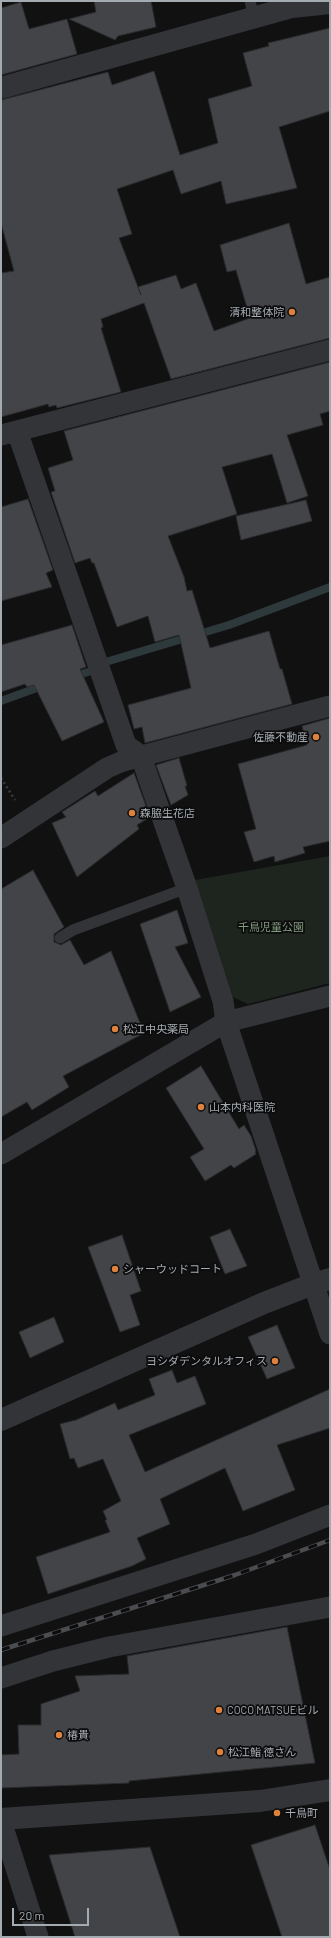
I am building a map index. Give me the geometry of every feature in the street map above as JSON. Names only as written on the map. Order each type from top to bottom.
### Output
[{"type":"street","points":[[1,88],[252,9],[330,3]]},
{"type":"street","points":[[330,350],[9,433],[97,661],[126,745],[141,756],[187,888],[223,1001],[226,1022],[321,1282],[330,1334]]},
{"type":"street","points":[[1,838],[107,768],[123,761],[330,706]]},
{"type":"street","points":[[1,1154],[226,1022],[330,996]]},
{"type":"street","points":[[1,1420],[264,1303],[321,1282]]},
{"type":"street","points":[[1,1626],[256,1544],[330,1514]]},
{"type":"street","points":[[1,1678],[53,1661],[109,1647],[330,1607]]},
{"type":"street","points":[[38,1937],[1,1820],[260,1801],[330,1790]]},
{"type":"lane","points":[[60,938],[73,930],[187,888]]},
{"type":"green space","name":"千鳥児童公園","points":[[330,856],[330,983],[248,1004],[233,997],[195,880]]},
{"type":"building","points":[[94,1],[151,1],[156,27],[118,36],[115,40],[69,19],[96,12]]},
{"type":"building","points":[[21,2],[29,29],[67,19],[77,54],[1,75],[1,8]]},
{"type":"building","points":[[330,28],[330,111],[279,127],[297,188],[226,204],[221,181],[181,194],[173,170],[117,189],[132,234],[119,238],[141,295],[138,287],[176,275],[181,289],[196,283],[214,331],[250,318],[236,270],[227,272],[220,245],[289,223],[306,284],[330,277],[330,338],[171,379],[144,303],[101,319],[103,327],[101,328],[121,392],[57,408],[56,405],[49,407],[48,404],[1,417],[1,273],[14,271],[1,223],[1,100],[108,72],[112,85],[154,71],[180,155],[218,143],[208,99],[252,86],[243,53],[269,46],[268,43]]},
{"type":"building","points":[[330,362],[330,411],[320,414],[323,425],[287,435],[308,496],[287,503],[272,454],[222,467],[237,514],[168,536],[184,577],[187,591],[192,590],[210,648],[269,631],[292,704],[145,743],[142,727],[134,729],[128,705],[191,688],[179,635],[155,642],[148,616],[117,627],[94,563],[92,563],[90,558],[75,563],[51,492],[55,491],[48,468],[73,460],[64,431]]},
{"type":"building","points":[[28,499],[53,570],[46,573],[52,587],[1,601],[1,507]]},
{"type":"building","points":[[306,500],[312,521],[241,540],[236,516]]},
{"type":"building","points":[[72,625],[86,667],[80,669],[104,722],[62,741],[34,685],[27,687],[25,684],[1,692],[1,645]]},
{"type":"building","points":[[330,718],[330,841],[303,847],[305,853],[275,862],[274,856],[254,862],[244,832],[256,829],[238,764],[307,745],[302,726]]},
{"type":"building","points":[[179,758],[188,795],[171,805],[156,765]]},
{"type":"building","points":[[134,773],[150,817],[137,825],[139,829],[77,877],[52,823],[66,817],[62,812],[95,791],[98,796]]},
{"type":"building","points":[[33,870],[64,927],[54,934],[54,942],[61,945],[70,940],[84,965],[111,951],[144,1033],[63,1076],[69,1087],[32,1110],[27,1102],[1,1117],[1,889]]},
{"type":"building","points":[[177,910],[188,943],[175,947],[201,997],[170,1012],[140,924]]},
{"type":"building","points":[[201,1066],[239,1129],[244,1125],[251,1136],[256,1151],[256,1154],[234,1168],[231,1165],[205,1181],[190,1157],[204,1149],[166,1088]]},
{"type":"building","points":[[230,1229],[247,1266],[225,1274],[210,1237]]},
{"type":"building","name":"シャーウッドコート","points":[[122,1235],[141,1291],[130,1295],[140,1325],[120,1332],[88,1247]]},
{"type":"building","points":[[54,1317],[64,1342],[30,1358],[19,1332]]},
{"type":"building","name":"ヨシダデンタルオフィス","points":[[277,1325],[295,1368],[267,1379],[248,1337]]},
{"type":"building","points":[[172,1370],[177,1383],[195,1376],[206,1404],[129,1435],[145,1472],[330,1389],[330,1428],[277,1445],[295,1490],[243,1511],[225,1468],[160,1499],[170,1524],[137,1538],[146,1559],[132,1566],[48,1594],[36,1557],[110,1532],[103,1511],[121,1501],[103,1459],[78,1468],[74,1458],[70,1459],[60,1424],[76,1420],[115,1403],[118,1410],[155,1395],[149,1379]]},
{"type":"building","name":"COCO MATSUEビル","points":[[287,1627],[315,1763],[129,1781],[129,1783],[1,1788],[1,1755],[19,1754],[18,1725],[41,1725],[41,1704],[80,1691],[75,1676],[129,1674],[127,1656]]},
{"type":"building","points":[[315,1825],[330,1870],[330,1937],[282,1937],[251,1845]]},
{"type":"building","points":[[150,1847],[180,1937],[75,1937],[49,1855]]},
{"type":"waterway","points":[[109,661],[229,625],[330,587]]},
{"type":"waterway","points":[[72,677],[88,672]]},
{"type":"waterway","points":[[1,701],[45,685]]},
{"type":"railway","points":[[1,1650],[235,1575],[330,1540]]},
{"type":"place","name":"清和整体院","points":[[292,312]]},
{"type":"place","name":"佐藤不動産","points":[[316,737]]},
{"type":"place","name":"森脇生花店","points":[[132,813]]},
{"type":"place","name":"松江中央薬局","points":[[115,1029]]},
{"type":"place","name":"山本内科医院","points":[[201,1107]]},
{"type":"place","name":"シャーウッドコート","points":[[115,1269]]},
{"type":"place","name":"ヨシダデンタルオフィス","points":[[275,1361]]},
{"type":"place","name":"COCO MATSUEビル","points":[[219,1710]]},
{"type":"place","name":"椿貴","points":[[59,1735]]},
{"type":"place","name":"松江鮨 徳さん","points":[[220,1752]]},
{"type":"place","name":"千鳥町","points":[[277,1813]]}]
